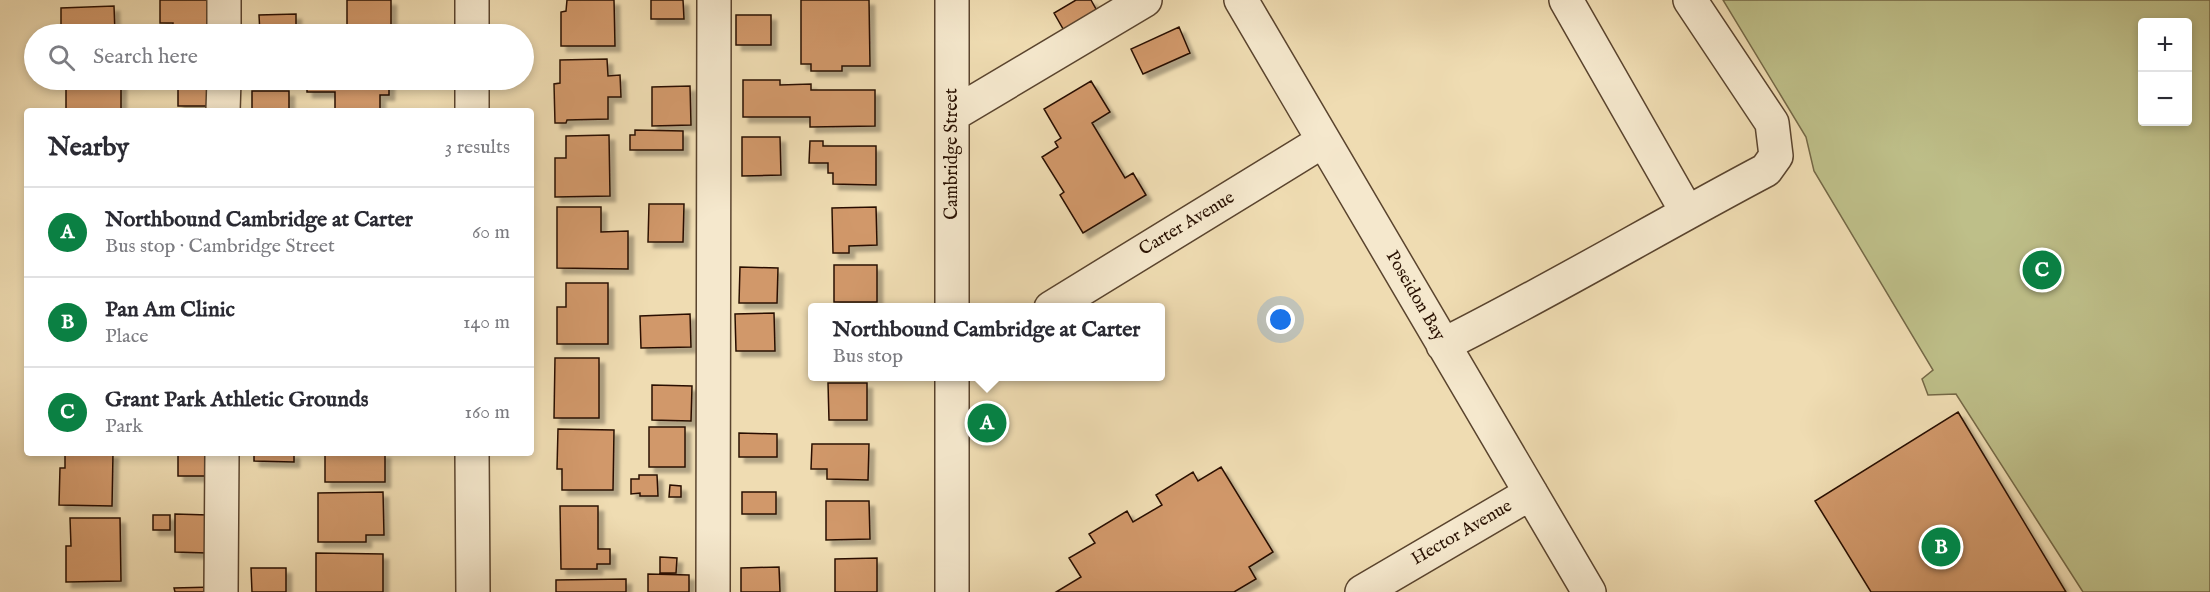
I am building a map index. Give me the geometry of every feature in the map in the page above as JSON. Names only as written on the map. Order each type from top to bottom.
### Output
[{"type":"street","points":[[224,0],[224,24]]},
{"type":"street","points":[[472,0],[472,24]]},
{"type":"street","points":[[713,592],[714,0]]},
{"type":"street","name":"Cambridge Street","points":[[952,0],[952,303]]},
{"type":"street","points":[[952,115],[1145,0]]},
{"type":"street","name":"Poseidon Bay","points":[[1241,0],[1589,592]]},
{"type":"street","points":[[1567,0],[1687,212]]},
{"type":"street","points":[[1443,345],[1541,295],[1766,170],[1776,156],[1772,123],[1690,0]]},
{"type":"street","points":[[224,90],[224,108]]},
{"type":"street","points":[[472,90],[472,108]]},
{"type":"street","name":"Carter Avenue","points":[[1059,303],[1323,141]]},
{"type":"street","points":[[952,381],[952,592]]},
{"type":"street","points":[[221,592],[222,456]]},
{"type":"street","points":[[472,456],[473,592]]},
{"type":"street","name":"Hector Avenue","points":[[1362,592],[1531,493]]},
{"type":"green space","points":[[1723,0],[2210,0],[2210,592],[2083,592],[1956,394],[1928,395],[1922,379],[1933,370],[1814,171],[1806,137]]},
{"type":"building","points":[[160,0],[210,0],[209,24],[160,23]]},
{"type":"building","points":[[347,0],[391,0],[391,24],[347,24]]},
{"type":"building","points":[[567,0],[614,0],[615,46],[561,46],[561,12],[566,11]]},
{"type":"building","points":[[651,0],[683,0],[684,19],[651,19]]},
{"type":"building","points":[[801,0],[869,0],[870,66],[842,66],[842,71],[811,71],[811,64],[801,64]]},
{"type":"building","points":[[1076,0],[1091,0],[1103,22],[1070,41],[1054,13]]},
{"type":"building","points":[[114,6],[115,24],[61,24],[61,8]]},
{"type":"building","points":[[296,14],[296,24],[259,24],[259,15]]},
{"type":"building","points":[[736,15],[771,15],[771,45],[736,45]]},
{"type":"building","points":[[1179,27],[1190,53],[1143,74],[1131,49]]},
{"type":"building","points":[[607,59],[608,76],[620,75],[621,97],[608,97],[608,119],[567,120],[566,123],[555,123],[554,84],[560,83],[560,60]]},
{"type":"building","points":[[743,80],[780,80],[780,85],[811,84],[811,90],[875,90],[875,126],[810,127],[810,117],[743,117]]},
{"type":"building","points":[[1091,81],[1110,112],[1092,123],[1125,178],[1133,173],[1146,195],[1083,233],[1060,195],[1064,192],[1042,157],[1058,147],[1055,142],[1061,138],[1044,109]]},
{"type":"building","points":[[690,86],[691,125],[652,126],[652,87]]},
{"type":"building","points":[[66,90],[121,90],[121,108],[66,108]]},
{"type":"building","points":[[178,90],[217,90],[217,106],[178,106]]},
{"type":"building","points":[[307,90],[389,90],[389,95],[380,95],[380,108],[335,108],[335,92],[307,92]]},
{"type":"building","points":[[252,91],[289,91],[289,108],[252,108]]},
{"type":"building","points":[[635,130],[683,131],[683,150],[630,150],[630,135],[635,135]]},
{"type":"building","points":[[609,135],[610,196],[555,197],[555,158],[566,158],[566,136]]},
{"type":"building","points":[[742,137],[780,137],[781,175],[742,176]]},
{"type":"building","points":[[810,141],[823,141],[823,146],[876,146],[876,185],[833,184],[833,173],[828,173],[828,163],[809,163]]},
{"type":"building","points":[[649,204],[684,204],[683,242],[648,242]]},
{"type":"building","points":[[557,207],[601,207],[601,232],[628,231],[628,269],[557,268]]},
{"type":"building","points":[[876,207],[877,245],[849,246],[849,253],[833,253],[832,208]]},
{"type":"building","points":[[834,265],[877,265],[877,302],[834,302]]},
{"type":"building","points":[[740,267],[778,268],[777,303],[739,303]]},
{"type":"building","points":[[566,283],[608,283],[608,344],[557,344],[557,307],[566,307]]},
{"type":"building","points":[[774,313],[775,351],[736,351],[735,314]]},
{"type":"building","points":[[690,314],[691,347],[641,348],[640,316]]},
{"type":"building","points":[[555,358],[599,358],[599,418],[554,418]]},
{"type":"building","points":[[828,383],[867,383],[867,420],[829,420]]},
{"type":"building","points":[[652,385],[692,386],[691,421],[652,420]]},
{"type":"building","points":[[1958,412],[2066,592],[1871,592],[1815,501]]},
{"type":"building","points":[[649,427],[685,427],[685,467],[649,467]]},
{"type":"building","points":[[558,429],[614,430],[613,490],[562,490],[562,469],[557,469]]},
{"type":"building","points":[[739,433],[777,434],[777,457],[739,457]]},
{"type":"building","points":[[812,444],[869,444],[868,480],[827,479],[827,469],[811,469]]},
{"type":"building","points":[[65,456],[113,456],[112,506],[59,505],[60,468],[65,468]]},
{"type":"building","points":[[178,456],[214,456],[214,476],[178,476]]},
{"type":"building","points":[[254,456],[294,456],[294,462],[254,461]]},
{"type":"building","points":[[325,456],[385,456],[385,482],[325,482]]},
{"type":"building","points":[[1221,467],[1273,552],[1249,567],[1256,579],[1234,592],[1056,592],[1081,577],[1069,558],[1095,543],[1089,534],[1127,511],[1133,522],[1162,505],[1156,495],[1193,472],[1198,481]]},
{"type":"building","points":[[639,475],[657,475],[658,496],[631,494],[631,479],[639,479]]},
{"type":"building","points":[[670,485],[681,486],[681,497],[669,497]]},
{"type":"building","points":[[383,492],[384,535],[366,535],[366,542],[318,542],[318,493]]},
{"type":"building","points":[[742,492],[776,492],[776,514],[742,514]]},
{"type":"building","points":[[826,501],[869,501],[870,539],[826,540]]},
{"type":"building","points":[[560,506],[598,506],[598,549],[610,549],[610,564],[597,564],[597,569],[561,569]]},
{"type":"building","points":[[175,514],[208,515],[207,553],[175,552]]},
{"type":"building","points":[[153,515],[170,515],[170,530],[153,530]]},
{"type":"building","points":[[70,518],[120,518],[121,581],[66,582],[66,546],[71,546]]},
{"type":"building","points":[[316,553],[383,554],[383,592],[316,592]]},
{"type":"building","points":[[660,557],[677,558],[676,573],[660,573]]},
{"type":"building","points":[[877,558],[877,592],[835,592],[835,559]]},
{"type":"building","points":[[779,567],[780,592],[741,592],[741,568]]},
{"type":"building","points":[[251,568],[286,568],[286,592],[252,592]]},
{"type":"building","points":[[648,574],[689,575],[689,592],[648,592]]},
{"type":"building","points":[[626,579],[626,592],[556,592],[556,580]]},
{"type":"building","points":[[214,587],[214,592],[175,592],[174,588]]},
{"type":"place","name":"Grant Park Athletic Grounds","points":[[2042,270]]},
{"type":"place","name":"Northbound Cambridge at Carter","points":[[987,423]]},
{"type":"place","name":"Pan Am Clinic","points":[[1941,547]]}]
